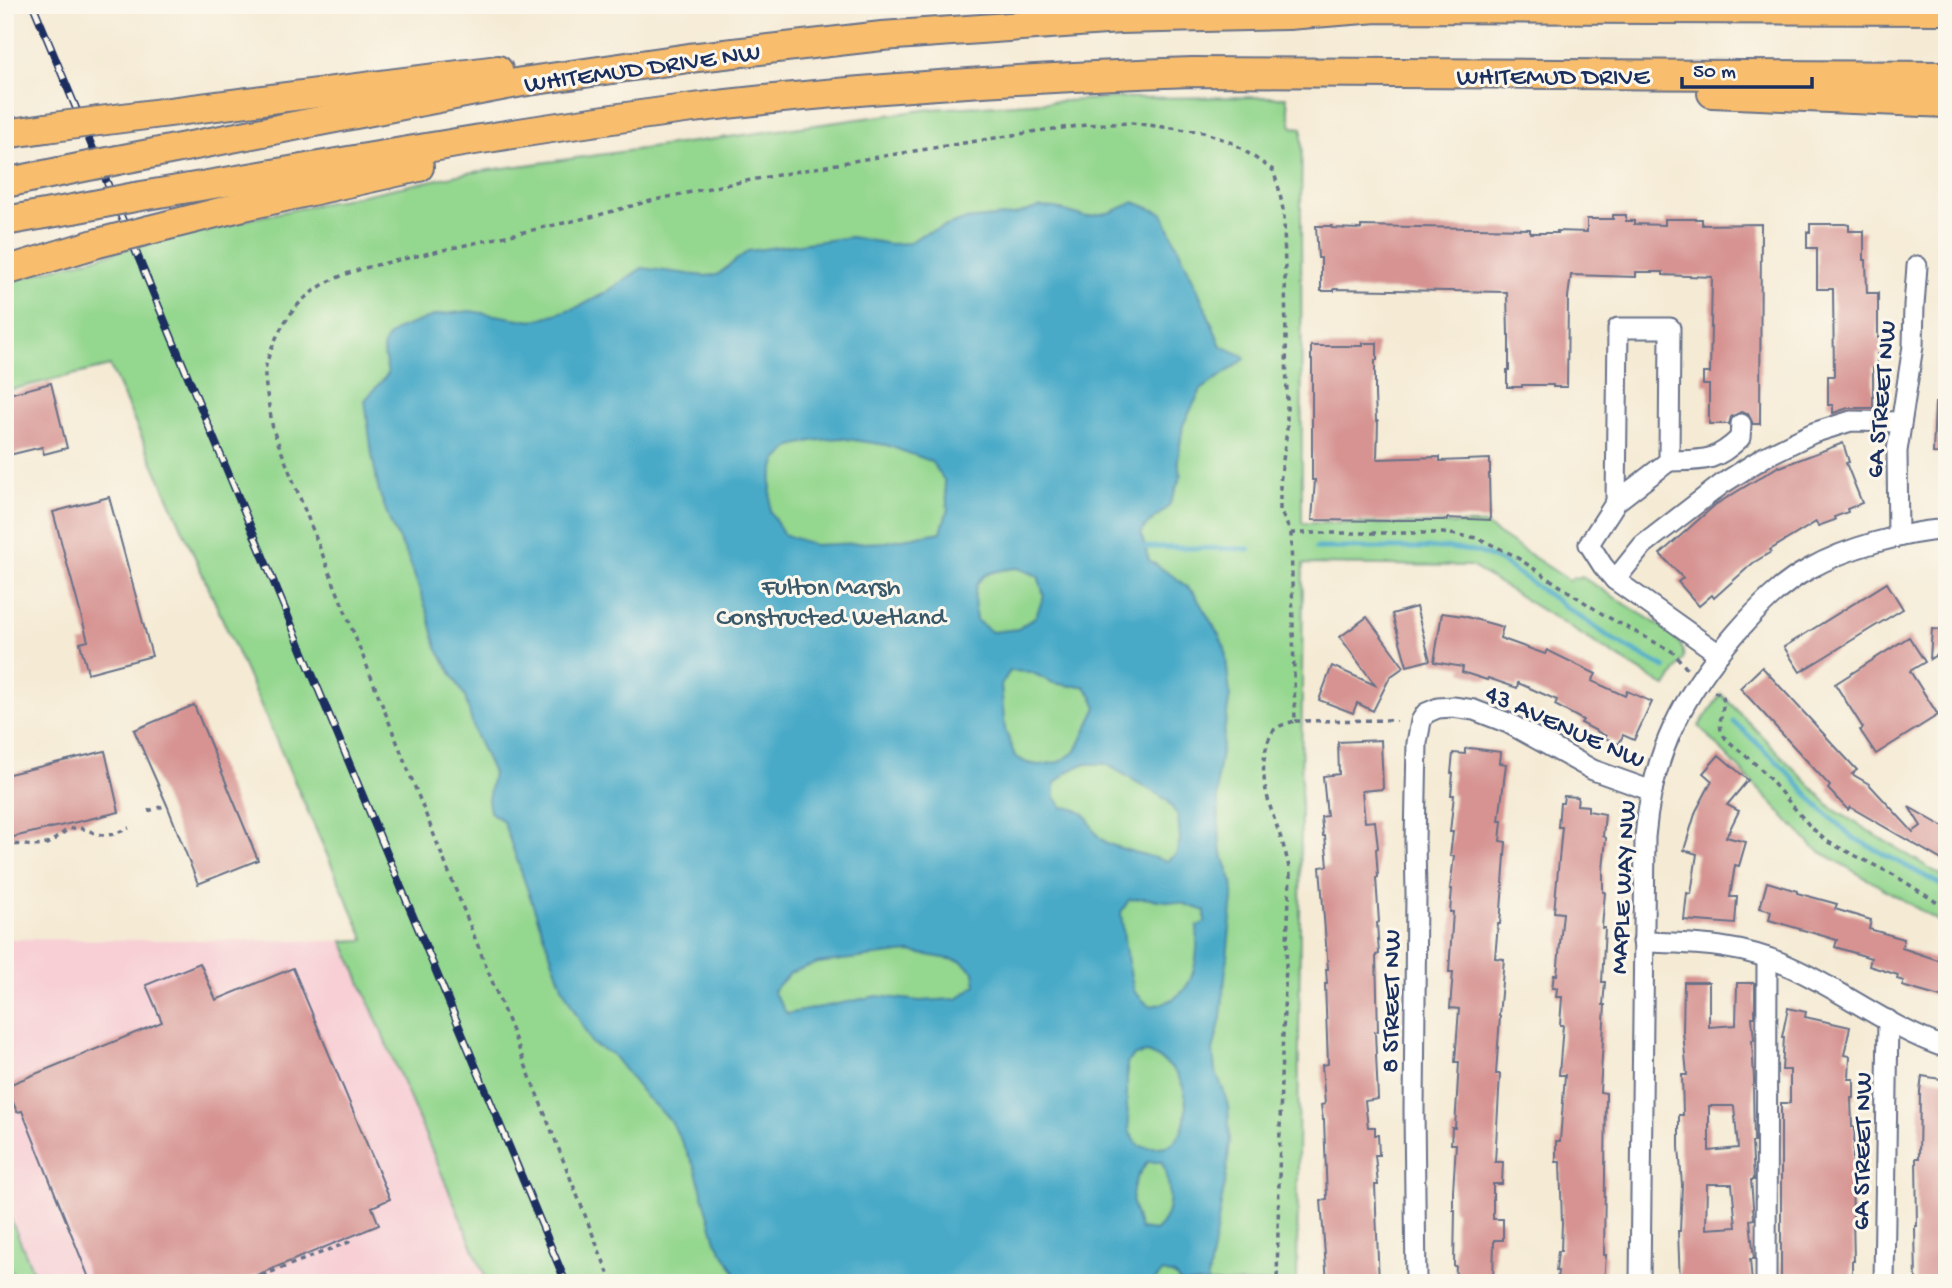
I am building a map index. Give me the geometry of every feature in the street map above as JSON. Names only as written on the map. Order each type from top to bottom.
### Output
[{"type":"highway","points":[[1548,8],[1579,5]]},
{"type":"highway","name":"WHITEMUD DRIVE NW","points":[[5,183],[522,82],[689,58],[882,36],[1119,19],[1288,15],[1377,8],[1548,8]]},
{"type":"highway","points":[[1548,8],[1947,10]]},
{"type":"highway","points":[[5,134],[483,71],[689,58]]},
{"type":"highway","name":"WHITEMUD DRIVE NW","points":[[5,220],[531,131],[688,109],[885,88],[964,83],[1154,74],[1285,73]]},
{"type":"highway","name":"WHITEMUD DRIVE","points":[[1285,73],[1947,76]]},
{"type":"highway","points":[[1353,74],[1655,91],[1947,103]]},
{"type":"highway","points":[[5,271],[98,243],[270,201],[688,109]]},
{"type":"street","name":"6A STREET NW","points":[[1898,537],[1897,460],[1913,346],[1917,266]]},
{"type":"street","points":[[1616,502],[1618,328],[1670,328],[1669,461]]},
{"type":"street","points":[[1615,580],[1643,545],[1721,484],[1766,456],[1813,433],[1851,421],[1901,422]]},
{"type":"street","points":[[1719,654],[1615,580],[1589,544],[1616,502],[1669,461],[1707,459],[1726,451],[1740,438],[1741,424]]},
{"type":"street","name":"MAPLE WAY NW","points":[[1640,1283],[1645,837],[1651,791],[1666,744],[1698,679],[1752,615],[1780,589],[1809,569],[1885,539],[1947,529]]},
{"type":"street","name":"43 AVENUE NW","points":[[1421,721],[1426,713],[1438,708],[1474,710],[1508,723],[1593,770],[1651,791]]},
{"type":"street","name":"8 STREET NW","points":[[1416,1283],[1413,1110],[1415,842],[1417,743],[1421,721]]},
{"type":"street","points":[[1643,942],[1721,946],[1767,958],[1794,968],[1927,1041],[1947,1048]]},
{"type":"street","points":[[1766,1283],[1767,958]]},
{"type":"street","name":"6A STREET NW","points":[[1884,1283],[1888,1020]]},
{"type":"path","points":[[612,1283],[273,430],[265,371],[272,347],[299,302],[316,287],[365,268],[714,187],[1038,131],[1132,123],[1203,132],[1233,143],[1273,170],[1284,215],[1287,400],[1280,510],[1291,533],[1295,721]]},
{"type":"path","points":[[1291,533],[1443,533],[1478,538],[1513,555],[1604,615],[1673,652],[1688,669]]},
{"type":"path","points":[[1710,688],[1723,697],[1720,722],[1726,739],[1760,768],[1826,841],[1894,875],[1947,909]]},
{"type":"path","points":[[1277,1283],[1281,1077],[1290,875],[1287,854],[1267,796],[1265,754],[1275,729],[1295,721],[1396,720]]},
{"type":"path","points":[[148,811],[167,805]]},
{"type":"path","points":[[5,847],[19,843],[41,845],[72,828],[104,835],[129,828]]},
{"type":"path","points":[[243,1283],[349,1241],[347,1238]]},
{"type":"path","points":[[261,1275],[264,1282]]},
{"type":"shaded area","points":[[5,939],[343,941],[488,1283],[17,1283],[5,1264]]},
{"type":"green space","name":"Fulton Marsh Constructed Wetland","points":[[1286,97],[1292,127],[1302,128],[1302,523],[1483,524],[1570,581],[1573,577],[1582,577],[1673,634],[1683,652],[1683,659],[1666,687],[1471,566],[1303,564],[1297,1283],[488,1283],[343,941],[365,940],[110,366],[5,391],[5,282],[197,230],[467,173],[931,109],[1114,98]]},
{"type":"green space","points":[[1721,694],[1833,809],[1947,879],[1947,926],[1813,847],[1699,726]]},
{"type":"green space","points":[[5,1206],[38,1283],[19,1283],[5,1262]]},
{"type":"water","name":"Fulton Marsh Constructed Wetland","points":[[1134,202],[1162,213],[1221,346],[1245,359],[1201,390],[1183,425],[1178,459],[1181,476],[1169,506],[1145,527],[1141,534],[1149,560],[1194,593],[1219,635],[1225,648],[1230,695],[1217,778],[1220,847],[1233,884],[1233,898],[1221,1018],[1213,1051],[1215,1071],[1228,1106],[1230,1141],[1207,1283],[1181,1283],[1174,1275],[1163,1272],[1152,1283],[1013,1283],[1010,1279],[988,1277],[963,1283],[742,1283],[716,1241],[695,1168],[671,1121],[646,1097],[612,1054],[592,1044],[563,989],[503,821],[490,812],[488,800],[493,773],[475,734],[465,697],[437,648],[407,555],[392,527],[379,492],[365,400],[388,374],[383,349],[386,339],[398,329],[436,315],[470,311],[532,321],[581,306],[642,268],[704,276],[717,275],[748,251],[851,237],[890,244],[909,243],[923,234],[964,220],[1014,215],[1040,207],[1055,208],[1086,217],[1112,212]],"holes":[[[840,438],[886,445],[931,461],[944,480],[948,509],[941,532],[885,542],[814,545],[783,534],[770,511],[771,481],[776,461],[792,446]],[[1018,568],[1038,576],[1044,595],[1036,616],[1018,629],[992,632],[976,620],[976,587],[985,575]],[[1010,671],[1031,672],[1053,683],[1084,686],[1097,707],[1076,751],[1059,762],[1039,765],[1027,763],[1015,756],[1005,729],[1001,685]],[[1083,764],[1106,764],[1167,800],[1178,817],[1180,840],[1176,854],[1167,861],[1107,843],[1095,832],[1086,816],[1074,809],[1062,807],[1055,797],[1055,783],[1067,772]],[[1143,898],[1181,903],[1205,911],[1205,922],[1197,927],[1197,954],[1191,979],[1176,997],[1149,1006],[1134,991],[1121,912],[1129,900]],[[909,952],[961,961],[974,972],[976,985],[957,999],[920,1001],[877,996],[787,1014],[773,991],[790,973],[818,963]],[[1147,1053],[1172,1068],[1182,1083],[1186,1101],[1185,1120],[1178,1137],[1169,1145],[1139,1146],[1130,1133],[1127,1063],[1135,1055]],[[1148,1162],[1162,1162],[1168,1180],[1169,1199],[1166,1217],[1155,1231],[1140,1229],[1132,1194],[1136,1179]]]},
{"type":"building","points":[[1613,215],[1626,215],[1626,221],[1634,221],[1634,224],[1665,225],[1665,219],[1702,219],[1702,225],[1761,224],[1760,424],[1753,424],[1748,414],[1741,412],[1731,417],[1729,424],[1709,424],[1709,385],[1703,385],[1703,373],[1710,373],[1712,277],[1663,275],[1663,272],[1636,272],[1636,277],[1571,275],[1568,297],[1567,387],[1507,387],[1507,292],[1321,291],[1321,258],[1318,258],[1316,226],[1361,229],[1361,226],[1530,229],[1530,233],[1587,232],[1587,219],[1613,219]]},
{"type":"building","points":[[1810,224],[1845,224],[1849,225],[1849,231],[1864,231],[1867,293],[1878,293],[1878,338],[1881,338],[1881,354],[1877,354],[1877,367],[1873,367],[1873,408],[1848,408],[1833,413],[1833,405],[1828,405],[1828,376],[1834,376],[1833,289],[1817,289],[1817,248],[1807,248]]},
{"type":"building","points":[[1363,343],[1377,343],[1377,459],[1490,459],[1490,520],[1312,520],[1315,480],[1312,480],[1311,346],[1363,346]]},
{"type":"building","points":[[51,383],[67,448],[44,454],[42,447],[5,456],[5,395]]},
{"type":"building","points":[[1935,403],[1947,403],[1947,454],[1933,453]]},
{"type":"building","points":[[1843,443],[1849,462],[1846,463],[1862,503],[1834,517],[1835,520],[1818,526],[1816,522],[1770,550],[1771,552],[1753,563],[1714,598],[1712,595],[1699,606],[1678,582],[1683,578],[1660,554],[1715,505],[1779,466]]},
{"type":"building","points":[[109,497],[152,656],[88,673],[80,643],[88,641],[53,512]]},
{"type":"building","points":[[1887,583],[1903,609],[1800,672],[1784,647]]},
{"type":"building","points":[[1416,607],[1430,660],[1407,666],[1392,614]]},
{"type":"building","points":[[1442,613],[1503,627],[1500,638],[1545,654],[1547,650],[1596,674],[1592,681],[1625,696],[1627,691],[1652,702],[1634,740],[1623,735],[1619,744],[1605,738],[1606,736],[1581,723],[1583,720],[1555,705],[1557,700],[1518,683],[1517,688],[1462,672],[1463,667],[1434,662]]},
{"type":"building","points":[[1367,617],[1404,667],[1390,677],[1373,711],[1357,703],[1353,713],[1319,700],[1332,666],[1375,685],[1340,637]]},
{"type":"building","points":[[1932,629],[1947,630],[1947,648],[1930,659]]},
{"type":"building","points":[[1909,637],[1925,662],[1910,671],[1938,715],[1876,754],[1835,684]]},
{"type":"building","points":[[1762,667],[1857,770],[1852,774],[1869,784],[1913,832],[1921,826],[1909,807],[1947,829],[1947,863],[1850,807],[1848,810],[1828,789],[1830,786],[1740,688]]},
{"type":"building","points":[[194,705],[258,860],[198,884],[134,730]]},
{"type":"building","points":[[1381,740],[1383,789],[1362,791],[1365,822],[1375,821],[1378,848],[1378,1031],[1375,1032],[1378,1099],[1365,1101],[1368,1127],[1375,1127],[1375,1135],[1378,1135],[1379,1155],[1375,1155],[1378,1185],[1375,1185],[1379,1283],[1327,1283],[1321,1200],[1327,1199],[1321,1105],[1325,1104],[1322,1065],[1328,1064],[1325,984],[1328,969],[1320,867],[1328,866],[1321,817],[1327,816],[1323,776],[1339,774],[1338,742]]},
{"type":"building","points":[[1465,749],[1501,752],[1500,763],[1506,764],[1499,821],[1502,821],[1500,841],[1506,842],[1495,958],[1504,959],[1496,1074],[1500,1074],[1495,1162],[1503,1162],[1502,1184],[1493,1184],[1493,1219],[1503,1219],[1503,1240],[1494,1240],[1493,1283],[1455,1283],[1454,1266],[1453,1191],[1456,1144],[1451,1144],[1452,1128],[1455,1128],[1459,1062],[1455,1062],[1459,1009],[1450,1008],[1453,972],[1449,972],[1453,912],[1450,912],[1450,889],[1454,856],[1450,856],[1454,795],[1451,795],[1451,773],[1453,753],[1465,754]]},
{"type":"building","points":[[105,751],[119,812],[5,839],[5,775]]},
{"type":"building","points":[[1719,755],[1748,780],[1727,805],[1739,811],[1726,837],[1746,842],[1739,866],[1735,865],[1730,897],[1737,897],[1735,924],[1684,920],[1687,893],[1691,894],[1697,854],[1684,850],[1696,811],[1712,781],[1703,773]]},
{"type":"building","points":[[1564,796],[1578,797],[1577,805],[1588,806],[1588,811],[1605,814],[1602,982],[1605,982],[1605,1005],[1600,1092],[1606,1093],[1604,1283],[1557,1283],[1556,1271],[1558,1251],[1561,1251],[1562,1223],[1560,1162],[1556,1162],[1556,1141],[1560,1141],[1565,1075],[1559,1075],[1562,997],[1556,997],[1557,988],[1552,988],[1554,975],[1557,975],[1563,913],[1554,912],[1562,827],[1558,827],[1560,803],[1563,803]]},
{"type":"building","points":[[1767,882],[1837,904],[1835,909],[1871,920],[1869,929],[1904,939],[1902,948],[1947,963],[1947,999],[1902,986],[1904,981],[1897,979],[1898,975],[1869,966],[1871,958],[1835,947],[1837,940],[1769,920],[1771,911],[1760,908]]},
{"type":"building","points":[[200,963],[216,1000],[293,968],[390,1199],[372,1207],[379,1225],[237,1283],[91,1283],[22,1111],[17,1112],[6,1086],[162,1022],[146,985]]},
{"type":"building","points":[[1684,982],[1709,982],[1709,1027],[1736,1025],[1737,983],[1755,983],[1755,1017],[1752,1017],[1752,1283],[1680,1283],[1678,1231],[1682,1185],[1679,1115],[1683,1115],[1682,1075],[1687,1075],[1683,1032]],"holes":[[[1709,1106],[1734,1106],[1738,1148],[1709,1151]],[[1707,1184],[1732,1184],[1736,1227],[1706,1229]]]},
{"type":"building","points":[[1788,1008],[1806,1012],[1805,1017],[1850,1027],[1844,1055],[1850,1056],[1849,1079],[1854,1079],[1854,1098],[1851,1098],[1852,1127],[1855,1127],[1852,1173],[1852,1283],[1781,1283],[1781,1103],[1790,1103],[1790,1070],[1782,1070],[1782,1037]]},
{"type":"building","points":[[1922,1076],[1947,1080],[1945,1283],[1916,1283],[1916,1158],[1919,1158]]},
{"type":"waterway","points":[[1144,547],[1249,549]]},
{"type":"waterway","points":[[1316,548],[1449,548],[1478,552],[1500,561],[1612,639],[1665,668]]},
{"type":"waterway","points":[[1734,722],[1852,837],[1947,888]]},
{"type":"railway","points":[[33,5],[566,1283]]}]
